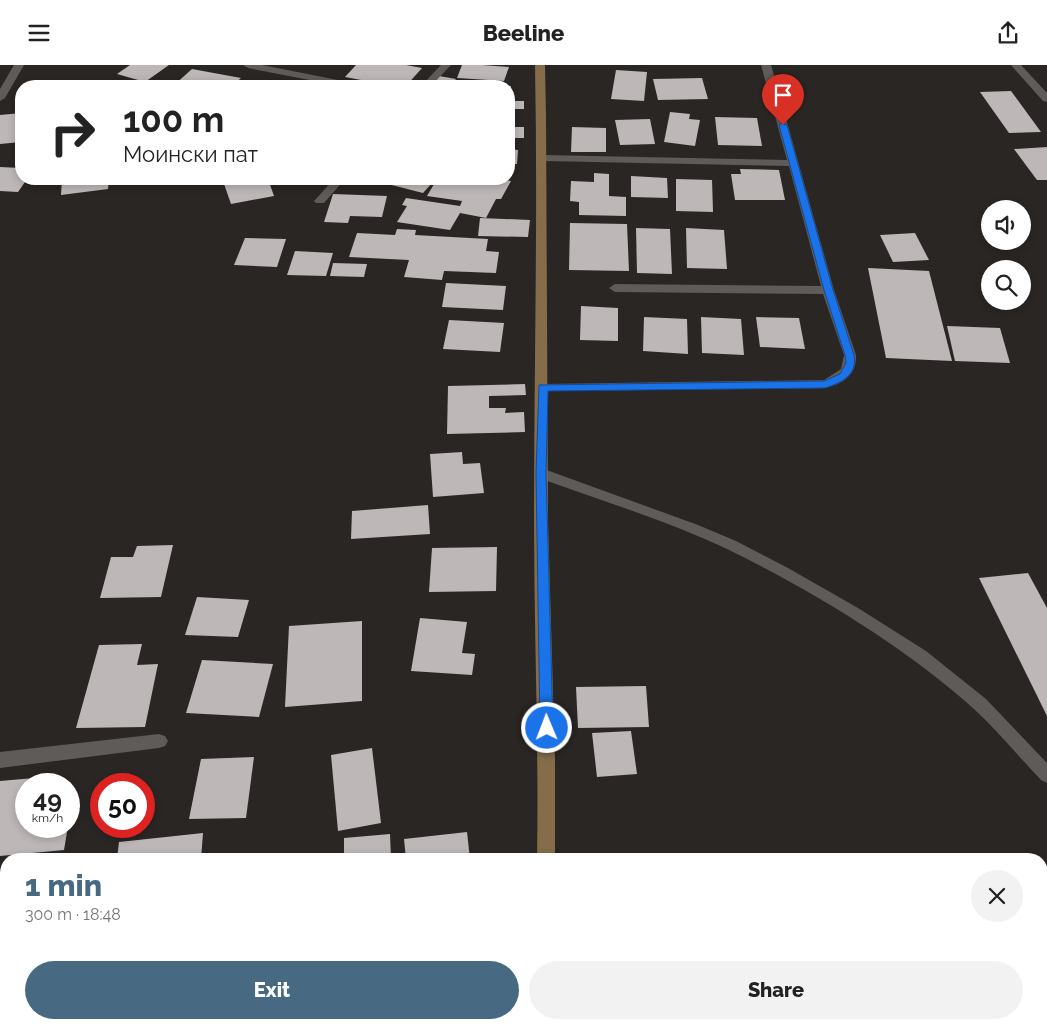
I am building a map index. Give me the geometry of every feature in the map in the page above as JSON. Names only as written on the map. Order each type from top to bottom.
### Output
[{"type":"main road","points":[[540,65],[543,158],[541,473],[548,787],[546,853]]},
{"type":"street","points":[[1,94],[18,65]]},
{"type":"street","points":[[248,65],[322,80]]},
{"type":"street","points":[[432,80],[446,65]]},
{"type":"street","points":[[543,388],[825,384],[844,376],[851,363],[828,290],[766,65]]},
{"type":"street","points":[[1016,65],[1047,99]]},
{"type":"street","points":[[543,158],[794,163]]},
{"type":"street","points":[[320,201],[335,185]]},
{"type":"street","points":[[615,288],[828,290]]},
{"type":"street","points":[[541,473],[731,545],[784,572],[826,597],[920,656],[973,698],[1047,775]]},
{"type":"street","points":[[0,760],[159,741]]},
{"type":"building","points":[[130,65],[169,65],[148,80],[138,80],[117,74]]},
{"type":"building","points":[[356,65],[406,65],[422,68],[411,80],[361,80],[345,77]]},
{"type":"building","points":[[462,65],[509,67],[504,80],[457,78]]},
{"type":"building","points":[[192,69],[241,78],[239,80],[180,80]]},
{"type":"building","points":[[616,70],[647,72],[644,101],[611,99]]},
{"type":"building","points":[[439,76],[456,79],[455,80],[436,80]]},
{"type":"building","points":[[702,78],[708,99],[658,100],[653,79]]},
{"type":"building","points":[[1011,91],[1041,132],[1009,133],[980,92]]},
{"type":"building","points":[[515,101],[524,101],[524,109],[515,109]]},
{"type":"building","points":[[670,112],[690,114],[689,119],[700,120],[695,146],[664,142]]},
{"type":"building","points":[[15,114],[15,143],[0,144],[0,115]]},
{"type":"building","points":[[715,117],[757,118],[762,146],[718,145]]},
{"type":"building","points":[[650,119],[655,144],[620,145],[615,120]]},
{"type":"building","points":[[515,127],[524,127],[524,138],[515,138]]},
{"type":"building","points":[[572,127],[606,128],[606,152],[571,152]]},
{"type":"building","points":[[1047,147],[1047,180],[1037,180],[1014,149]]},
{"type":"building","points":[[515,150],[518,150],[517,164],[515,164]]},
{"type":"building","points":[[0,167],[15,168],[15,185],[23,185],[18,192],[0,191]]},
{"type":"building","points":[[740,169],[779,170],[785,200],[735,200],[731,174],[741,174]]},
{"type":"building","points":[[594,173],[609,174],[609,196],[626,197],[626,216],[579,215],[579,202],[570,201],[571,181],[594,182]]},
{"type":"building","points":[[631,176],[667,178],[668,198],[631,197]]},
{"type":"building","points":[[676,179],[712,180],[713,212],[676,211]]},
{"type":"building","points":[[62,185],[108,185],[108,189],[61,195]]},
{"type":"building","points":[[224,185],[270,185],[274,196],[231,204]]},
{"type":"building","points":[[392,185],[430,185],[423,193]]},
{"type":"building","points":[[433,185],[509,185],[501,199],[496,199],[486,218],[460,213],[450,230],[397,222],[407,206],[402,205],[406,198],[460,206],[462,201],[427,196]]},
{"type":"building","points":[[333,194],[387,196],[382,217],[350,216],[348,223],[324,222]]},
{"type":"building","points":[[480,218],[530,220],[528,237],[478,236]]},
{"type":"building","points":[[570,223],[627,224],[629,271],[569,270]]},
{"type":"building","points":[[636,228],[670,229],[672,274],[637,273]]},
{"type":"building","points":[[686,228],[724,230],[727,269],[687,268]]},
{"type":"building","points":[[397,229],[416,230],[415,235],[488,239],[486,251],[499,252],[496,273],[444,271],[442,280],[404,277],[409,260],[349,257],[357,233],[395,235]]},
{"type":"building","points":[[915,233],[929,260],[893,262],[880,235]]},
{"type":"building","points":[[245,238],[286,239],[277,267],[234,265]]},
{"type":"building","points":[[295,251],[333,253],[326,276],[287,275]]},
{"type":"building","points":[[333,263],[367,264],[364,277],[330,276]]},
{"type":"building","points":[[868,268],[929,271],[952,361],[886,358]]},
{"type":"building","points":[[446,283],[506,286],[503,310],[442,307]]},
{"type":"building","points":[[581,306],[618,308],[618,341],[580,340]]},
{"type":"building","points":[[644,317],[687,319],[688,354],[643,351]]},
{"type":"building","points":[[701,317],[741,319],[744,355],[702,353]]},
{"type":"building","points":[[756,317],[799,318],[805,349],[760,347]]},
{"type":"building","points":[[449,320],[504,323],[500,352],[443,349]]},
{"type":"building","points":[[947,326],[1000,328],[1010,363],[955,361]]},
{"type":"building","points":[[525,384],[526,395],[489,396],[489,408],[506,408],[505,413],[524,412],[525,432],[447,434],[448,386]]},
{"type":"building","points":[[462,452],[463,464],[480,463],[484,493],[433,497],[430,454]]},
{"type":"building","points":[[428,505],[430,534],[351,539],[352,511]]},
{"type":"building","points":[[173,545],[161,597],[100,598],[111,557],[133,557],[137,546]]},
{"type":"building","points":[[497,547],[496,591],[429,592],[432,548]]},
{"type":"building","points":[[1028,573],[1047,608],[1047,716],[979,578]]},
{"type":"building","points":[[197,597],[249,600],[238,637],[185,635]]},
{"type":"building","points":[[420,618],[467,622],[462,653],[475,654],[472,675],[411,671]]},
{"type":"building","points":[[362,621],[362,701],[285,707],[289,626]]},
{"type":"building","points":[[142,644],[137,665],[158,664],[145,727],[76,728],[99,645]]},
{"type":"building","points":[[202,660],[273,664],[259,717],[186,713]]},
{"type":"building","points":[[646,686],[649,727],[578,728],[576,687]]},
{"type":"building","points":[[631,731],[637,774],[597,777],[592,733]]},
{"type":"building","points":[[372,748],[381,823],[338,831],[331,755]]},
{"type":"building","points":[[254,757],[246,818],[189,819],[201,759]]},
{"type":"building","points":[[15,780],[15,838],[66,838],[64,850],[0,853],[0,781]]},
{"type":"building","points":[[467,832],[469,853],[405,853],[404,839]]},
{"type":"building","points":[[203,833],[201,853],[118,853],[119,842]]},
{"type":"building","points":[[390,834],[391,853],[344,853],[344,838]]},
{"type":"route","points":[[547,728],[541,473],[543,388],[825,384],[844,376],[849,369],[851,363],[850,355],[828,290],[783,125]]}]
